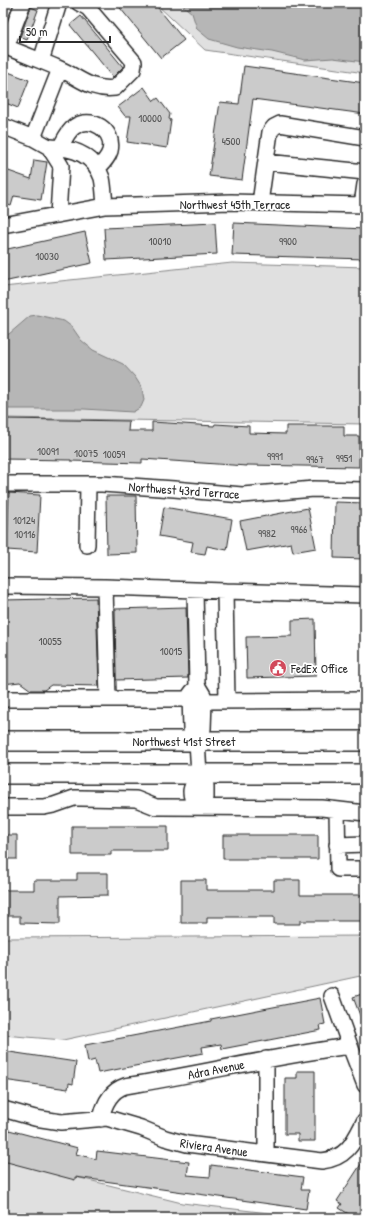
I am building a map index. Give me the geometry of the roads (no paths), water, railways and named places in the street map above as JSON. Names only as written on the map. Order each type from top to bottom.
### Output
[{"type":"main road","name":"Northwest 41st Street","points":[[3,741],[365,741]]},
{"type":"main road","points":[[3,774],[365,774]]},
{"type":"street","points":[[23,3],[8,42],[9,48],[60,69],[93,86],[104,89],[115,88],[133,70],[134,62],[88,8],[79,3]]},
{"type":"street","points":[[41,61],[59,3]]},
{"type":"street","points":[[33,138],[60,69]]},
{"type":"street","points":[[55,147],[73,128],[80,124],[88,122],[96,124],[108,135],[111,143],[107,158],[98,168]]},
{"type":"street","points":[[260,202],[270,132],[280,124],[365,138]]},
{"type":"street","points":[[3,126],[55,147],[73,150],[91,159],[98,168],[102,180],[105,206]]},
{"type":"street","points":[[55,147],[61,166],[58,215]]},
{"type":"street","points":[[266,162],[365,172]]},
{"type":"street","points":[[364,205],[365,184]]},
{"type":"street","name":"Northwest 45th Terrace","points":[[3,225],[105,206],[231,202],[364,205]]},
{"type":"street","name":"Northwest 43rd Terrace","points":[[3,484],[88,484],[242,495],[314,489],[365,490]]},
{"type":"street","points":[[87,544],[88,484]]},
{"type":"street","points":[[3,586],[105,587],[365,595]]},
{"type":"street","points":[[105,587],[108,699]]},
{"type":"street","points":[[195,590],[197,686],[204,695],[197,700],[191,729],[197,741],[199,774],[206,786],[206,798],[196,807]]},
{"type":"street","points":[[224,591],[227,701]]},
{"type":"street","points":[[3,699],[227,701],[365,700]]},
{"type":"street","points":[[3,807],[44,807],[74,798],[128,798],[140,800],[156,807],[322,808],[365,813]]},
{"type":"street","points":[[337,810],[338,869],[365,869]]},
{"type":"street","points":[[337,845],[365,844]]},
{"type":"street","points":[[332,996],[365,1085]]},
{"type":"street","name":"Adra Avenue","points":[[101,1119],[103,1109],[108,1099],[116,1090],[120,1088],[266,1059],[350,1046]]},
{"type":"street","points":[[266,1059],[266,1154]]},
{"type":"street","name":"Riviera Avenue","points":[[3,1109],[52,1121],[70,1122],[107,1118],[187,1144],[315,1160],[329,1160],[342,1154],[353,1142],[365,1120]]},
{"type":"place","name":"FedEx Office","points":[[278,668]]}]
